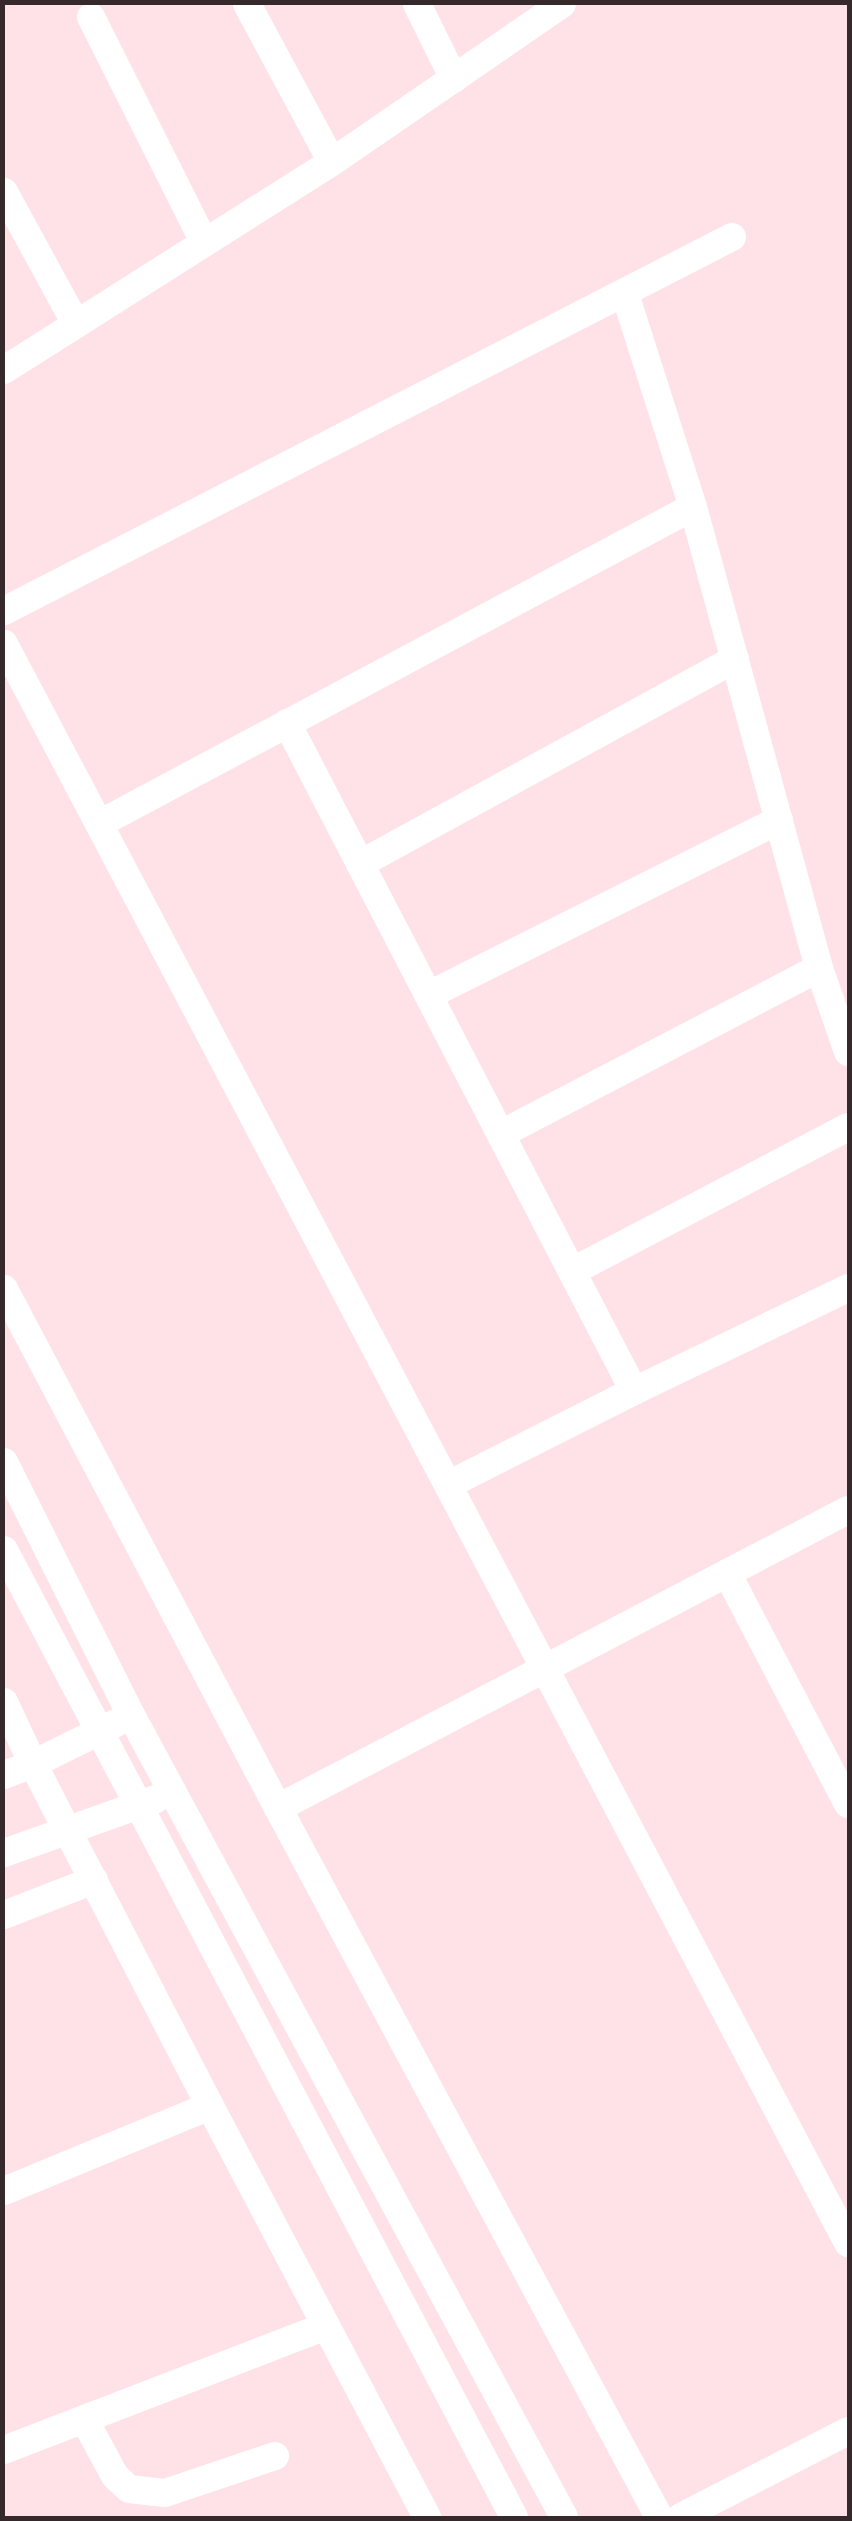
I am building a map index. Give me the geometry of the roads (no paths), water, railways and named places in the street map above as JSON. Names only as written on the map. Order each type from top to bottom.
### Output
[{"type":"street","points":[[247,4],[332,162]]},
{"type":"street","points":[[417,4],[454,79]]},
{"type":"street","points":[[4,370],[332,162],[562,4]]},
{"type":"street","points":[[92,17],[204,242]]},
{"type":"street","points":[[4,192],[76,324]]},
{"type":"street","points":[[4,611],[625,294],[732,237]]},
{"type":"street","points":[[625,294],[693,507],[820,968],[848,1052]]},
{"type":"street","points":[[99,824],[693,507]]},
{"type":"street","points":[[4,644],[848,2243]]},
{"type":"street","points":[[360,864],[735,659]]},
{"type":"street","points":[[288,723],[634,1391]]},
{"type":"street","points":[[429,995],[779,820]]},
{"type":"street","points":[[501,1134],[820,968]]},
{"type":"street","points":[[573,1271],[848,1127]]},
{"type":"street","points":[[448,1485],[634,1391],[848,1288]]},
{"type":"street","points":[[4,1289],[278,1808],[659,2517]]},
{"type":"street","points":[[4,1462],[131,1715],[564,2517]]},
{"type":"street","points":[[278,1808],[848,1510]]},
{"type":"street","points":[[4,1550],[514,2517]]},
{"type":"street","points":[[727,1573],[848,1801]]},
{"type":"street","points":[[4,1702],[33,1764],[210,2106],[427,2517]]},
{"type":"street","points":[[4,1775],[33,1764],[100,1733],[131,1715]]},
{"type":"street","points":[[4,1853],[67,1829],[173,1794]]},
{"type":"street","points":[[4,1915],[94,1880]]},
{"type":"street","points":[[4,2191],[210,2106]]},
{"type":"street","points":[[4,2450],[326,2326]]},
{"type":"street","points":[[84,2419],[115,2476],[129,2489],[166,2494],[275,2456]]},
{"type":"street","points":[[681,2517],[848,2431]]}]
